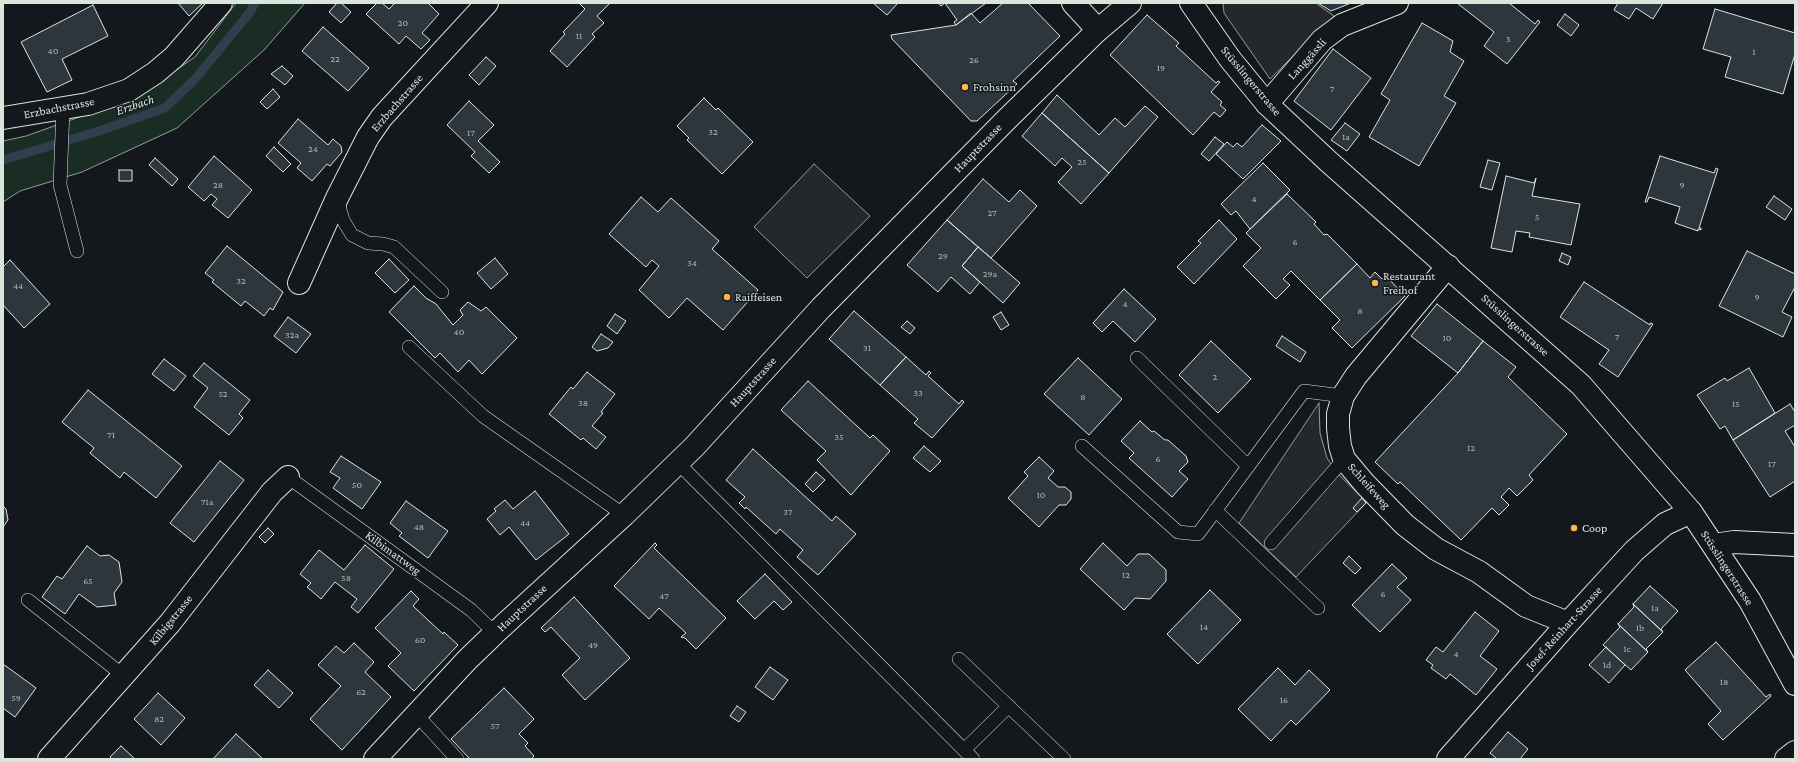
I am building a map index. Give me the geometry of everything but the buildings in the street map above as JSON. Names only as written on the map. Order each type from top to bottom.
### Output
[{"type":"street","name":"Erzbachstrasse","points":[[3,118],[62,120],[88,104],[129,90],[155,73],[174,57],[221,3]]},
{"type":"street","name":"Erzbachstrasse","points":[[299,283],[358,154],[382,117],[487,3]]},
{"type":"street","points":[[1074,3],[1098,30]]},
{"type":"street","name":"Hauptstrasse","points":[[375,759],[416,714],[495,633],[624,515],[678,463],[821,308],[1006,120],[1098,30],[1130,3]]},
{"type":"street","name":"Stüsslingerstrasse","points":[[1191,3],[1230,59],[1267,104],[1329,162],[1581,385],[1692,512],[1750,601],[1795,684]]},
{"type":"street","name":"Langgässli","points":[[1267,104],[1322,40],[1342,26],[1397,3]]},
{"type":"street","name":"Schleifeweg","points":[[1448,266],[1356,376],[1343,396],[1338,414],[1338,428],[1340,446],[1344,459],[1365,484],[1405,525],[1436,549],[1479,572],[1526,606],[1568,623]]},
{"type":"street","name":"Kilbigstrasse","points":[[49,759],[170,623],[272,492],[288,477]]},
{"type":"street","name":"Josef-Reinhart-Strasse","points":[[1448,759],[1568,623],[1634,551],[1665,524],[1692,512]]},
{"type":"street","points":[[1714,545],[1734,542],[1795,544]]},
{"type":"street","points":[[1786,759],[1795,752]]},
{"type":"lane","points":[[62,120],[60,185],[77,251]]},
{"type":"lane","points":[[337,198],[343,220],[352,235],[368,243],[388,245],[400,251],[442,292]]},
{"type":"lane","points":[[409,347],[483,416],[624,515]]},
{"type":"lane","points":[[1137,358],[1248,466]]},
{"type":"lane","points":[[1082,446],[1178,532],[1198,534],[1304,391],[1343,396]]},
{"type":"lane","points":[[1271,543],[1344,459]]},
{"type":"lane","points":[[678,463],[969,754],[1009,706]]},
{"type":"lane","name":"Kilbimattweg","points":[[288,477],[472,610],[495,633]]},
{"type":"lane","points":[[1215,510],[1318,608]]},
{"type":"lane","points":[[28,600],[124,676]]},
{"type":"lane","points":[[959,659],[1064,759]]},
{"type":"lane","points":[[416,714],[457,759]]},
{"type":"green space","points":[[236,3],[305,3],[264,50],[177,128],[82,172],[20,191],[3,202],[3,141],[26,136],[138,96],[195,57]]},
{"type":"shaded area","points":[[1223,3],[1316,3],[1334,16],[1270,79],[1224,13]]},
{"type":"shaded area","points":[[814,164],[870,216],[807,278],[754,227]]},
{"type":"shaded area","points":[[1319,403],[1320,433],[1327,458],[1338,474],[1367,502],[1296,577],[1239,523]]},
{"type":"waterway","name":"Erzbach","points":[[3,160],[99,131],[165,108],[197,77],[250,12],[255,3]]},
{"type":"place","name":"Frohsinn","points":[[965,87]]},
{"type":"place","name":"Restaurant Freihof","points":[[1375,283]]},
{"type":"place","name":"Raiffeisen","points":[[727,297]]},
{"type":"place","name":"Coop","points":[[1574,528]]}]
